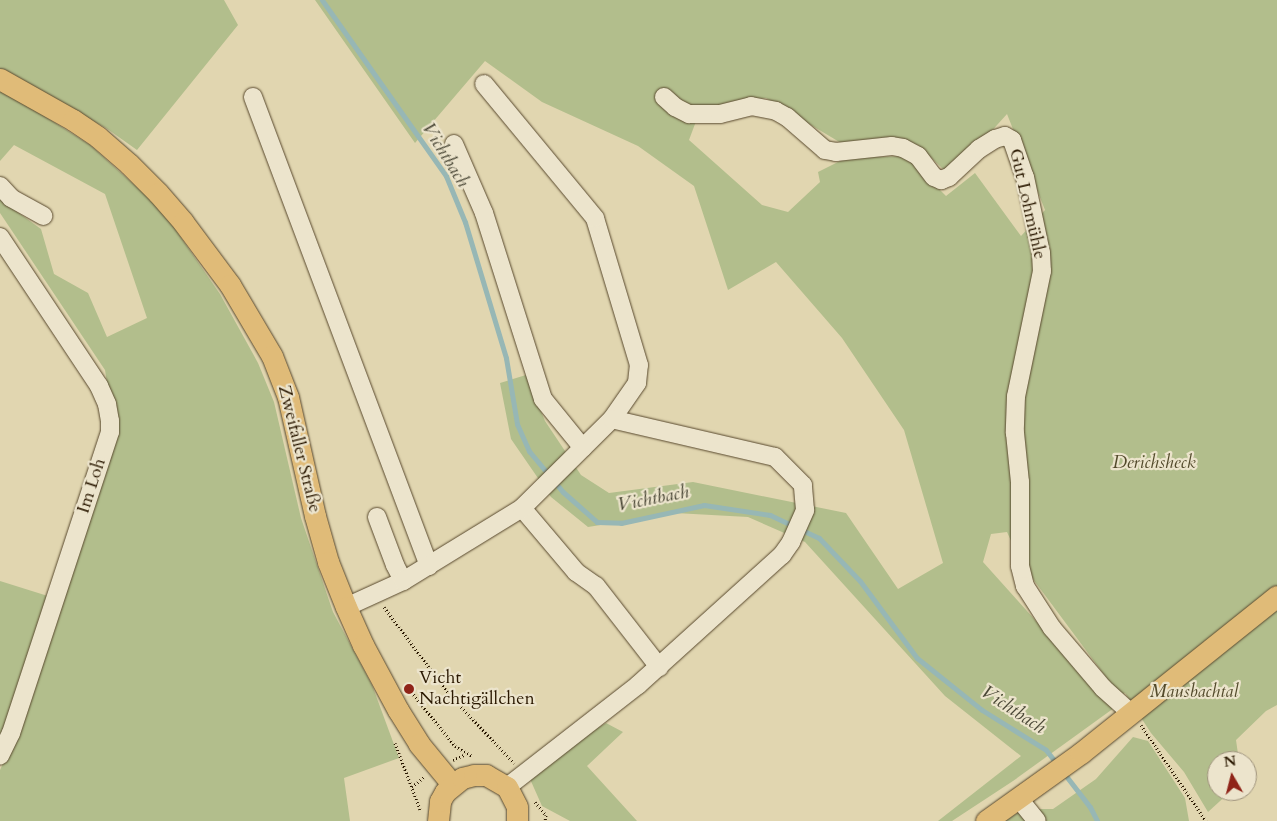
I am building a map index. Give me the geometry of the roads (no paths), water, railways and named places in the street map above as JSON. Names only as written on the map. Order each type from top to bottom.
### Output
[{"type":"main road","name":"Zweifaller Straße","points":[[0,78],[73,120],[98,137],[129,164],[158,192],[208,253],[230,285],[272,356],[288,397],[315,516],[328,562],[346,607],[363,645],[398,710],[419,744],[452,784]]},
{"type":"main road","points":[[986,821],[1047,780],[1277,596]]},
{"type":"main road","points":[[429,816],[452,784],[462,778],[486,775],[513,782],[517,821]]},
{"type":"street","points":[[346,607],[403,581],[430,566],[522,508],[612,419],[637,383],[640,365],[595,218],[484,84]]},
{"type":"street","name":"Gut Lohmühle","points":[[664,96],[675,107],[689,114],[720,114],[751,106],[776,111],[787,117],[825,150],[836,152],[892,146],[903,148],[918,156],[934,177],[941,180],[949,177],[979,149],[995,139],[1005,136],[1012,140],[1025,177],[1041,253],[1042,271],[1016,396],[1015,433],[1020,482],[1020,566],[1025,586],[1052,628],[1103,688],[1131,714]]},
{"type":"street","points":[[253,97],[430,566]]},
{"type":"street","points":[[454,144],[484,213],[543,399],[583,448]]},
{"type":"street","points":[[0,186],[11,198],[43,216]]},
{"type":"street","name":"Im Loh","points":[[0,237],[99,386],[108,404],[110,432],[12,733],[0,756]]},
{"type":"street","points":[[513,782],[659,667],[782,555],[791,542],[805,510],[803,485],[775,457],[612,419]]},
{"type":"street","points":[[522,508],[576,572],[596,586],[659,667]]},
{"type":"street","points":[[377,517],[403,581]]},
{"type":"street","points":[[1019,800],[1036,821]]},
{"type":"waterway","name":"Vichtbach","points":[[322,0],[446,176],[465,222],[506,358],[517,424],[529,451],[563,492],[597,522],[621,523],[704,505],[770,515],[819,538],[860,581],[917,658],[982,710],[1046,750],[1056,763]]},
{"type":"waterway","name":"Vichtbach","points":[[1063,772],[1090,807],[1097,821]]},
{"type":"place","name":"Vicht Nachtigällchen","points":[[409,689]]},
{"type":"park label","name":"Derichsheck","points":[[1154,463]]},
{"type":"park label","name":"Mausbachtal","points":[[1194,692]]}]
